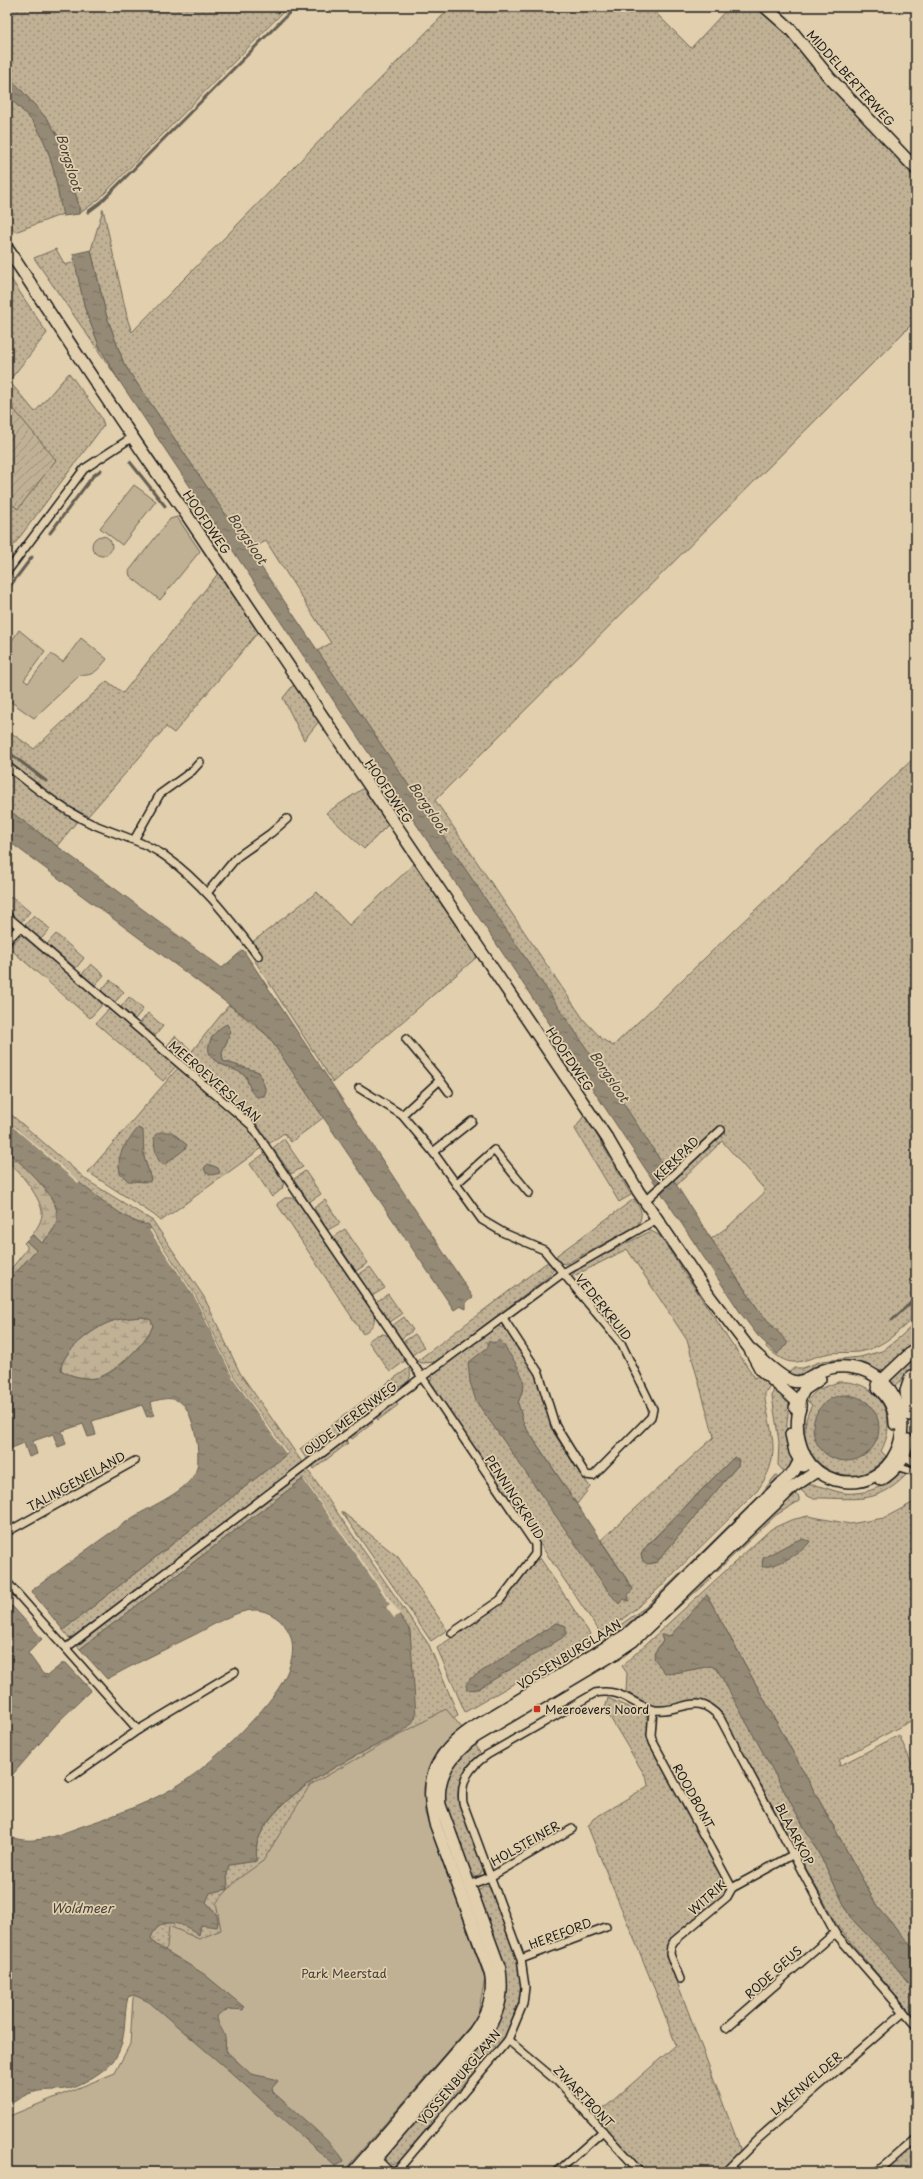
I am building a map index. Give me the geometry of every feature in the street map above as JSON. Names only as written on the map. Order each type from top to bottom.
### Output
[{"type":"main road","name":"MIDDELBERTERWEG","points":[[765,7],[790,30],[829,77],[916,169]]},
{"type":"main road","name":"HOOFDWEG","points":[[7,248],[102,390],[131,438],[182,508],[609,1141],[657,1219],[710,1296],[749,1348],[761,1370],[797,1402]]},
{"type":"main road","name":"HOOFDWEG","points":[[749,1348],[781,1375],[791,1381],[797,1382],[806,1380],[828,1369],[839,1367],[860,1370],[879,1383]]},
{"type":"main road","points":[[879,1383],[916,1348]]},
{"type":"main road","points":[[839,1374],[859,1376],[879,1383],[901,1400],[910,1424],[897,1466],[879,1482],[855,1489],[831,1486],[799,1462],[792,1442],[791,1432],[791,1421],[797,1402],[804,1390],[814,1382],[826,1376],[839,1374]]},
{"type":"main road","points":[[901,1400],[914,1374]]},
{"type":"main road","points":[[879,1383],[894,1413],[895,1431],[892,1446],[901,1454]]},
{"type":"main road","points":[[797,1402],[801,1406],[798,1423],[799,1439],[813,1473],[828,1478],[850,1482],[863,1480],[882,1471],[901,1454]]},
{"type":"main road","name":"VOSSENBURGLAAN","points":[[465,1887],[435,1823],[430,1794],[436,1766],[446,1749],[471,1729],[626,1635],[654,1610],[749,1517],[794,1471],[799,1462]]},
{"type":"main road","name":"VOSSENBURGLAAN","points":[[353,2172],[373,2155],[474,2032],[484,2019],[489,2005],[492,1984],[490,1972],[442,1813],[439,1798],[441,1781],[448,1762],[475,1736],[611,1656],[639,1636],[793,1487],[813,1473]]},
{"type":"main road","name":"VOSSENBURGLAAN","points":[[365,2172],[373,2155]]},
{"type":"street","points":[[7,572],[84,469],[131,438]]},
{"type":"street","points":[[134,840],[160,794],[192,771],[200,762]]},
{"type":"street","points":[[7,766],[60,804],[90,822],[134,840],[163,855],[182,868],[207,893],[258,956]]},
{"type":"street","points":[[207,893],[237,857],[271,833],[287,819]]},
{"type":"street","name":"MEEROEVERSLAAN","points":[[7,916],[251,1125],[422,1377]]},
{"type":"street","points":[[7,941],[20,927]]},
{"type":"street","points":[[406,1039],[449,1092]]},
{"type":"street","points":[[402,1115],[440,1080]]},
{"type":"street","points":[[359,1088],[402,1115],[433,1152],[482,1220],[504,1233],[544,1250],[563,1273]]},
{"type":"street","points":[[433,1152],[472,1121]]},
{"type":"street","name":"KERKPAD","points":[[645,1201],[676,1175],[721,1130]]},
{"type":"street","points":[[456,1184],[494,1150],[529,1193]]},
{"type":"street","name":"OUDE MERENWEG","points":[[66,1648],[422,1377],[563,1273],[657,1219]]},
{"type":"street","name":"VEDERKRUID","points":[[503,1318],[539,1373],[555,1425],[564,1443],[586,1475],[593,1476],[651,1417],[653,1409],[621,1343],[563,1273]]},
{"type":"street","name":"PENNINGKRUID","points":[[422,1377],[535,1544],[536,1550],[500,1600],[452,1633]]},
{"type":"street","points":[[901,1454],[916,1463]]},
{"type":"street","name":"TALINGENEILAND","points":[[7,1532],[135,1461]]},
{"type":"street","points":[[897,1466],[916,1472]]},
{"type":"street","points":[[7,1582],[138,1730]]},
{"type":"street","points":[[70,1778],[138,1730],[235,1672]]},
{"type":"street","name":"VOSSENBURGLAAN","points":[[396,2172],[508,2040],[523,2004],[525,1987],[521,1959],[463,1803],[462,1787],[470,1768],[487,1755],[595,1693],[606,1690],[653,1710]]},
{"type":"street","name":"BLAARKOP","points":[[653,1710],[664,1710],[696,1704],[711,1708],[720,1718],[836,1932],[916,2026]]},
{"type":"street","name":"ROODBONT","points":[[653,1710],[651,1736],[653,1742],[732,1888]]},
{"type":"street","name":"HOLSTEINER","points":[[490,1877],[572,1829]]},
{"type":"street","name":"WITRIK","points":[[680,1979],[670,1954],[671,1946],[674,1941],[727,1897],[732,1888],[794,1854]]},
{"type":"street","points":[[465,1887],[490,1877]]},
{"type":"street","name":"HEREFORD","points":[[521,1959],[606,1927]]},
{"type":"street","name":"RODE GEUS","points":[[726,2028],[836,1932]]},
{"type":"street","name":"LAKENVELDER","points":[[725,2172],[759,2138],[904,2012]]},
{"type":"street","name":"ZWARTBONT","points":[[508,2040],[558,2082],[640,2172]]},
{"type":"street","points":[[557,2172],[603,2131]]},
{"type":"street","points":[[877,2172],[916,2138]]},
{"type":"street","points":[[373,2155],[390,2172]]},
{"type":"green space","points":[[7,7],[288,7],[98,200],[79,214],[79,206],[60,139],[47,119],[7,74]]},
{"type":"green space","points":[[451,7],[650,7],[691,48],[729,7],[758,7],[789,36],[916,173],[916,320],[435,800],[584,1020],[602,1039],[613,1046],[916,756],[916,1315],[883,1343],[867,1350],[858,1352],[830,1353],[803,1361],[790,1362],[775,1355],[766,1347],[767,1344],[777,1354],[788,1343],[760,1312],[711,1239],[729,1226],[763,1194],[764,1189],[722,1141],[677,1185],[317,651],[331,643],[266,541],[249,550],[124,364],[106,314],[91,250],[103,209],[128,321],[132,332]]},
{"type":"green space","points":[[7,95],[33,122],[45,143],[63,214],[15,232],[7,220]]},
{"type":"green space","points":[[56,249],[65,265],[75,262],[85,309],[100,348],[118,379],[34,258]]},
{"type":"green space","points":[[7,273],[47,333],[9,381],[35,412],[69,373],[101,417],[104,425],[7,554],[7,501],[18,509],[55,460],[7,401]]},
{"type":"green space","points":[[7,401],[56,460],[18,509],[7,501]]},
{"type":"green space","points":[[134,485],[156,501],[122,545],[100,528]]},
{"type":"green space","points":[[177,517],[200,551],[160,600],[130,576],[129,571],[170,519]]},
{"type":"green space","points":[[102,536],[109,539],[112,546],[109,553],[102,556],[95,553],[92,546],[95,539]]},
{"type":"green space","points":[[220,571],[259,631],[174,733],[166,727],[88,816],[70,807],[7,761],[7,730],[34,749],[107,681],[123,693]]},
{"type":"green space","points":[[19,630],[45,651],[24,680],[28,683],[51,654],[63,662],[81,638],[107,659],[98,669],[89,675],[80,675],[34,718],[7,699],[7,648]]},
{"type":"green space","points":[[295,683],[320,720],[304,740],[283,698]]},
{"type":"green space","points":[[7,770],[79,819],[57,846],[7,809]]},
{"type":"green space","points":[[364,788],[389,824],[364,849],[326,813]]},
{"type":"green space","points":[[415,863],[478,956],[333,1082],[246,947],[317,892],[349,925]]},
{"type":"green space","points":[[11,896],[30,912],[21,922],[7,910],[7,901]]},
{"type":"green space","points":[[34,915],[50,929],[41,939],[25,925]]},
{"type":"green space","points":[[56,934],[84,958],[76,968],[47,944]]},
{"type":"green space","points":[[21,935],[101,1001],[101,1006],[90,1018],[9,948]]},
{"type":"green space","points":[[91,964],[104,975],[95,985],[82,974]]},
{"type":"green space","points":[[110,980],[124,992],[115,1002],[101,991]]},
{"type":"green space","points":[[129,997],[143,1009],[135,1019],[121,1007]]},
{"type":"green space","points":[[229,1005],[268,1036],[324,1117],[291,1142],[284,1133],[270,1143],[254,1120],[184,1061]],"holes":[[[231,1032],[222,1053],[223,1061],[259,1072],[266,1091],[248,1084],[246,1076],[213,1059],[209,1048],[212,1037]]]},
{"type":"green space","points":[[108,1010],[111,1010],[176,1066],[163,1081],[96,1023]]},
{"type":"green space","points":[[148,1013],[163,1026],[155,1036],[140,1023]]},
{"type":"green space","points":[[175,1036],[190,1049],[182,1059],[167,1046]]},
{"type":"green space","points":[[178,1068],[249,1129],[262,1148],[161,1221],[88,1172]],"holes":[[[142,1144],[144,1157],[151,1179],[149,1182],[122,1149]]]},
{"type":"green space","points":[[7,1111],[88,1181],[153,1221],[204,1297],[240,1373],[302,1462],[273,1487],[70,1639],[63,1630],[288,1453],[234,1377],[195,1295],[148,1225],[136,1222],[119,1213],[99,1199],[55,1163],[7,1120]]},
{"type":"green space","points":[[585,1114],[631,1195],[619,1202],[575,1129]]},
{"type":"green space","points":[[284,1139],[303,1167],[291,1174],[273,1148]]},
{"type":"green space","points":[[7,1153],[15,1157],[37,1179],[56,1208],[58,1218],[56,1226],[42,1244],[33,1234],[40,1223],[42,1209],[35,1194],[12,1165],[7,1161]]},
{"type":"green space","points":[[265,1153],[284,1182],[282,1189],[272,1197],[250,1164]]},
{"type":"green space","points":[[305,1171],[321,1194],[309,1202],[294,1179]]},
{"type":"green space","points":[[285,1198],[293,1198],[298,1202],[374,1314],[372,1326],[363,1334],[277,1204]]},
{"type":"green space","points":[[634,1199],[641,1211],[641,1217],[638,1225],[566,1264],[560,1263],[556,1258],[557,1255]]},
{"type":"green space","points":[[325,1200],[340,1223],[328,1230],[314,1208]]},
{"type":"green space","points":[[345,1229],[368,1263],[356,1271],[333,1237]]},
{"type":"green space","points":[[651,1231],[659,1235],[755,1378],[761,1373],[771,1384],[765,1393],[765,1400],[772,1436],[772,1457],[770,1468],[757,1491],[651,1596],[623,1619],[600,1632],[430,1383],[433,1373],[497,1326],[506,1329],[534,1371],[555,1435],[590,1487],[577,1504],[524,1425],[518,1403],[524,1386],[492,1342],[488,1347],[476,1401],[619,1604],[633,1589],[601,1540],[714,1437],[687,1340],[627,1249],[574,1276],[572,1275],[579,1267]],"holes":[[[734,1457],[739,1460],[738,1465],[657,1562],[650,1564],[643,1561],[641,1555],[648,1544]]]},
{"type":"green space","points":[[26,1241],[36,1250],[7,1283],[7,1274],[27,1249],[27,1246],[24,1243]]},
{"type":"green space","points":[[546,1263],[550,1263],[554,1269],[549,1276],[436,1362],[422,1363],[417,1361]]},
{"type":"green space","points":[[370,1267],[385,1288],[372,1296],[358,1275]]},
{"type":"green space","points":[[388,1294],[402,1314],[390,1322],[376,1302]]},
{"type":"green space","points":[[143,1317],[151,1320],[153,1326],[137,1349],[113,1370],[97,1378],[83,1378],[73,1376],[61,1370],[62,1363],[66,1356],[96,1329],[114,1321],[126,1318]]},
{"type":"green space","points":[[404,1317],[413,1330],[401,1339],[392,1326]]},
{"type":"green space","points":[[916,1322],[916,1342],[896,1362],[884,1371],[862,1367],[796,1378],[787,1374],[794,1368],[803,1368],[822,1361],[860,1357],[882,1351]]},
{"type":"green space","points":[[383,1334],[389,1336],[405,1361],[390,1372],[368,1341],[377,1335]]},
{"type":"green space","points":[[415,1334],[424,1347],[412,1355],[403,1342]]},
{"type":"green space","points":[[916,1355],[916,1366],[893,1388],[889,1382]]},
{"type":"green space","points":[[409,1368],[409,1380],[401,1389],[393,1379]]},
{"type":"green space","points":[[391,1380],[398,1391],[307,1460],[300,1449]]},
{"type":"green space","points":[[916,1380],[915,1459],[910,1451],[914,1427],[910,1402],[912,1385]]},
{"type":"green space","points":[[838,1382],[852,1383],[864,1387],[874,1394],[882,1403],[886,1413],[888,1425],[886,1438],[881,1451],[886,1456],[871,1469],[855,1475],[839,1474],[825,1467],[813,1456],[806,1441],[805,1424],[812,1405],[807,1401],[817,1390]],"holes":[[[849,1395],[868,1403],[876,1414],[821,1449],[815,1437],[814,1422],[836,1397]]]},
{"type":"green space","points":[[774,1388],[786,1396],[789,1403],[786,1434],[793,1463],[787,1475],[778,1465],[779,1442],[772,1396]]},
{"type":"green space","points":[[396,1401],[398,1405],[378,1420],[376,1417]]},
{"type":"green space","points":[[371,1420],[373,1423],[352,1439],[350,1436]]},
{"type":"green space","points":[[345,1440],[348,1443],[314,1469],[312,1465]]},
{"type":"green space","points":[[307,1469],[429,1645],[458,1715],[339,1784],[235,2058],[162,1949],[155,1944],[151,1938],[159,1927],[168,1923],[185,1925],[199,1934],[201,1925],[217,1915],[206,1902],[210,1892],[228,1889],[227,1874],[229,1865],[256,1861],[257,1843],[266,1825],[279,1809],[296,1793],[316,1779],[337,1766],[395,1736],[304,1478],[80,1649],[77,1646]]},
{"type":"green space","points":[[903,1472],[906,1473],[906,1475],[884,1492],[862,1498],[812,1498],[806,1495],[798,1487],[812,1485],[847,1493],[861,1492],[879,1487],[893,1476]]},
{"type":"green space","points":[[776,1475],[781,1478],[648,1611],[606,1644],[604,1641],[605,1636],[647,1606],[760,1495]]},
{"type":"green space","points":[[794,1493],[799,1497],[799,1501],[776,1515],[716,1572],[713,1569]]},
{"type":"green space","points":[[916,1501],[916,1718],[840,1759],[839,1766],[899,1735],[916,1773],[916,1951],[877,1906],[707,1595],[671,1635],[661,1635],[663,1641],[655,1652],[669,1674],[711,1666],[717,1668],[825,1865],[850,1917],[887,1956],[916,1992],[916,2020],[838,1927],[721,1712],[704,1701],[697,1700],[670,1706],[651,1704],[626,1692],[627,1673],[622,1666],[771,1529],[791,1520],[808,1516],[850,1524],[884,1518]]},
{"type":"green space","points":[[341,1511],[398,1557],[447,1630],[431,1641]]},
{"type":"green space","points":[[540,1558],[590,1634],[587,1638],[589,1640],[465,1712],[437,1648],[500,1604],[536,1559],[538,1560]],"holes":[[[556,1623],[564,1625],[566,1634],[478,1689],[498,1661]]]},
{"type":"green space","points":[[708,1575],[711,1578],[621,1659],[616,1659]]},
{"type":"green space","points":[[608,1698],[647,1716],[648,1739],[727,1887],[726,1894],[674,1936],[670,1942],[668,1950],[669,1961],[740,2148],[737,2159],[721,2172],[644,2172],[598,2120],[598,2115],[601,2111],[676,2045],[588,1827],[593,1819],[648,1786],[647,1779],[605,1709]]},
{"type":"green space","name":"Park Meerstad","points":[[446,1709],[463,1729],[437,1751],[424,1787],[425,1813],[485,1979],[477,2018],[348,2166],[342,2172],[7,2172],[7,2117],[115,2073],[130,2044],[133,1998],[167,1947],[169,1926],[199,1939],[221,1930],[216,1903],[238,1879],[263,1861],[310,1785]]},
{"type":"green space","points":[[474,1742],[481,1754],[471,1762],[464,1772],[459,1784],[458,1797],[483,1869],[480,1875],[476,1877],[470,1874],[453,1835],[445,1807],[444,1793],[445,1779],[450,1766],[458,1756]]},
{"type":"green space","points":[[483,1886],[487,1886],[491,1889],[518,1961],[522,1993],[520,2005],[507,2037],[399,2162],[392,2165],[386,2159],[387,2151],[492,2028],[477,1892]]},
{"type":"green space","points":[[916,2143],[916,2172],[884,2172]]},
{"type":"water","points":[[7,74],[47,119],[60,139],[79,206],[79,214],[63,216],[45,143],[33,122],[7,95]]},
{"type":"water","points":[[91,250],[106,314],[124,364],[618,1095],[732,1271],[760,1312],[788,1343],[777,1354],[758,1336],[742,1315],[516,973],[118,379],[100,348],[85,309],[73,254]]},
{"type":"water","points":[[7,809],[222,968],[243,950],[473,1297],[466,1302],[466,1309],[460,1306],[454,1310],[268,1036],[254,1023],[7,840]]},
{"type":"water","points":[[227,1024],[231,1032],[222,1053],[223,1061],[259,1072],[266,1091],[264,1096],[257,1097],[254,1095],[246,1076],[220,1063],[210,1054],[209,1047],[212,1037],[220,1028]]},
{"type":"water","points":[[7,1120],[77,1181],[99,1198],[136,1222],[148,1224],[195,1295],[234,1377],[288,1453],[63,1630],[31,1591],[117,1528],[174,1494],[189,1482],[197,1469],[197,1442],[192,1422],[186,1408],[179,1401],[174,1399],[161,1399],[151,1402],[154,1415],[147,1417],[142,1405],[92,1421],[96,1435],[88,1437],[83,1424],[62,1431],[66,1444],[58,1447],[53,1434],[33,1441],[37,1454],[29,1457],[24,1443],[7,1450],[7,1283],[36,1250],[26,1241],[33,1234],[42,1243],[54,1228],[57,1221],[57,1215],[54,1202],[46,1190],[25,1168],[7,1153]],"holes":[[[143,1317],[151,1320],[153,1326],[144,1341],[121,1364],[105,1375],[97,1378],[83,1378],[73,1376],[61,1370],[62,1363],[66,1356],[96,1329],[114,1321],[126,1318]]]},
{"type":"water","points":[[138,1128],[143,1130],[144,1157],[151,1179],[149,1182],[128,1181],[120,1173],[119,1159],[123,1148]]},
{"type":"water","points":[[160,1132],[172,1132],[187,1145],[185,1149],[164,1165],[157,1157],[154,1139],[155,1135]]},
{"type":"water","points":[[208,1164],[218,1168],[220,1173],[212,1175],[206,1173],[204,1168]]},
{"type":"water","points":[[500,1340],[515,1362],[523,1378],[524,1386],[518,1403],[524,1425],[633,1589],[628,1595],[629,1601],[623,1599],[619,1604],[608,1591],[476,1401],[470,1382],[468,1363],[488,1347],[488,1341],[494,1343]]},
{"type":"water","points":[[846,1395],[858,1398],[869,1405],[876,1416],[879,1428],[876,1440],[869,1451],[858,1458],[846,1461],[834,1458],[823,1451],[816,1440],[813,1428],[816,1416],[823,1405],[834,1398]]},
{"type":"water","points":[[734,1457],[739,1460],[738,1465],[657,1562],[647,1564],[643,1561],[641,1555],[644,1549]]},
{"type":"water","name":"Woldmeer","points":[[304,1478],[410,1630],[416,1715],[409,1726],[404,1730],[323,1774],[290,1798],[276,1812],[264,1827],[257,1843],[256,1861],[229,1865],[227,1874],[228,1889],[210,1893],[206,1902],[217,1917],[217,1927],[201,1925],[199,1935],[179,1924],[165,1923],[154,1930],[151,1938],[155,1944],[204,1974],[244,2007],[243,2010],[226,2010],[217,2016],[225,2038],[225,2050],[251,2074],[278,2081],[272,2088],[273,2092],[325,2138],[341,2156],[344,2162],[335,2166],[227,2069],[149,2002],[134,1995],[128,1997],[126,2004],[122,2043],[116,2057],[107,2067],[93,2077],[71,2088],[33,2092],[7,2106],[7,1836],[20,1840],[30,1840],[57,1835],[107,1818],[173,1789],[197,1773],[255,1718],[278,1689],[285,1677],[292,1658],[291,1638],[283,1623],[269,1613],[257,1610],[249,1610],[226,1618],[107,1679],[80,1649]]},
{"type":"water","points":[[802,1539],[810,1541],[802,1550],[774,1565],[762,1567],[763,1558],[795,1541]]},
{"type":"water","points":[[707,1595],[877,1906],[916,1951],[916,1992],[887,1956],[850,1917],[825,1865],[717,1669],[711,1666],[669,1674],[664,1672],[654,1658],[655,1652],[663,1641],[661,1635],[671,1635]]},
{"type":"water","points":[[12,1606],[42,1639],[28,1653],[43,1674],[48,1675],[63,1663],[66,1663],[91,1690],[58,1722],[7,1781],[7,1609]]},
{"type":"water","points":[[556,1623],[566,1626],[566,1634],[562,1638],[478,1689],[467,1690],[466,1685],[470,1679]]},
{"type":"pier","points":[[7,1120],[80,1182],[78,1183],[7,1122]]},
{"type":"pier","points":[[151,1229],[195,1295],[234,1377],[288,1453],[286,1454],[233,1378],[194,1296],[149,1230]]},
{"type":"pier","points":[[304,1478],[400,1614],[394,1618],[386,1607],[390,1604],[303,1479]]},
{"type":"waterway","points":[[88,212],[100,203],[295,7]]},
{"type":"waterway","points":[[130,462],[165,506]]},
{"type":"waterway","points":[[50,533],[93,476],[101,470]]},
{"type":"waterway","points":[[7,590],[32,557]]},
{"type":"waterway","points":[[7,751],[46,781]]},
{"type":"waterway","points":[[892,1320],[916,1298]]},
{"type":"place","name":"Meeroevers Noord","points":[[537,1709]]},
{"type":"water label","name":"Borgsloot","points":[[70,162]]},
{"type":"water label","name":"Borgsloot","points":[[248,538]]},
{"type":"water label","name":"Borgsloot","points":[[429,807]]},
{"type":"water label","name":"Borgsloot","points":[[610,1076]]}]
